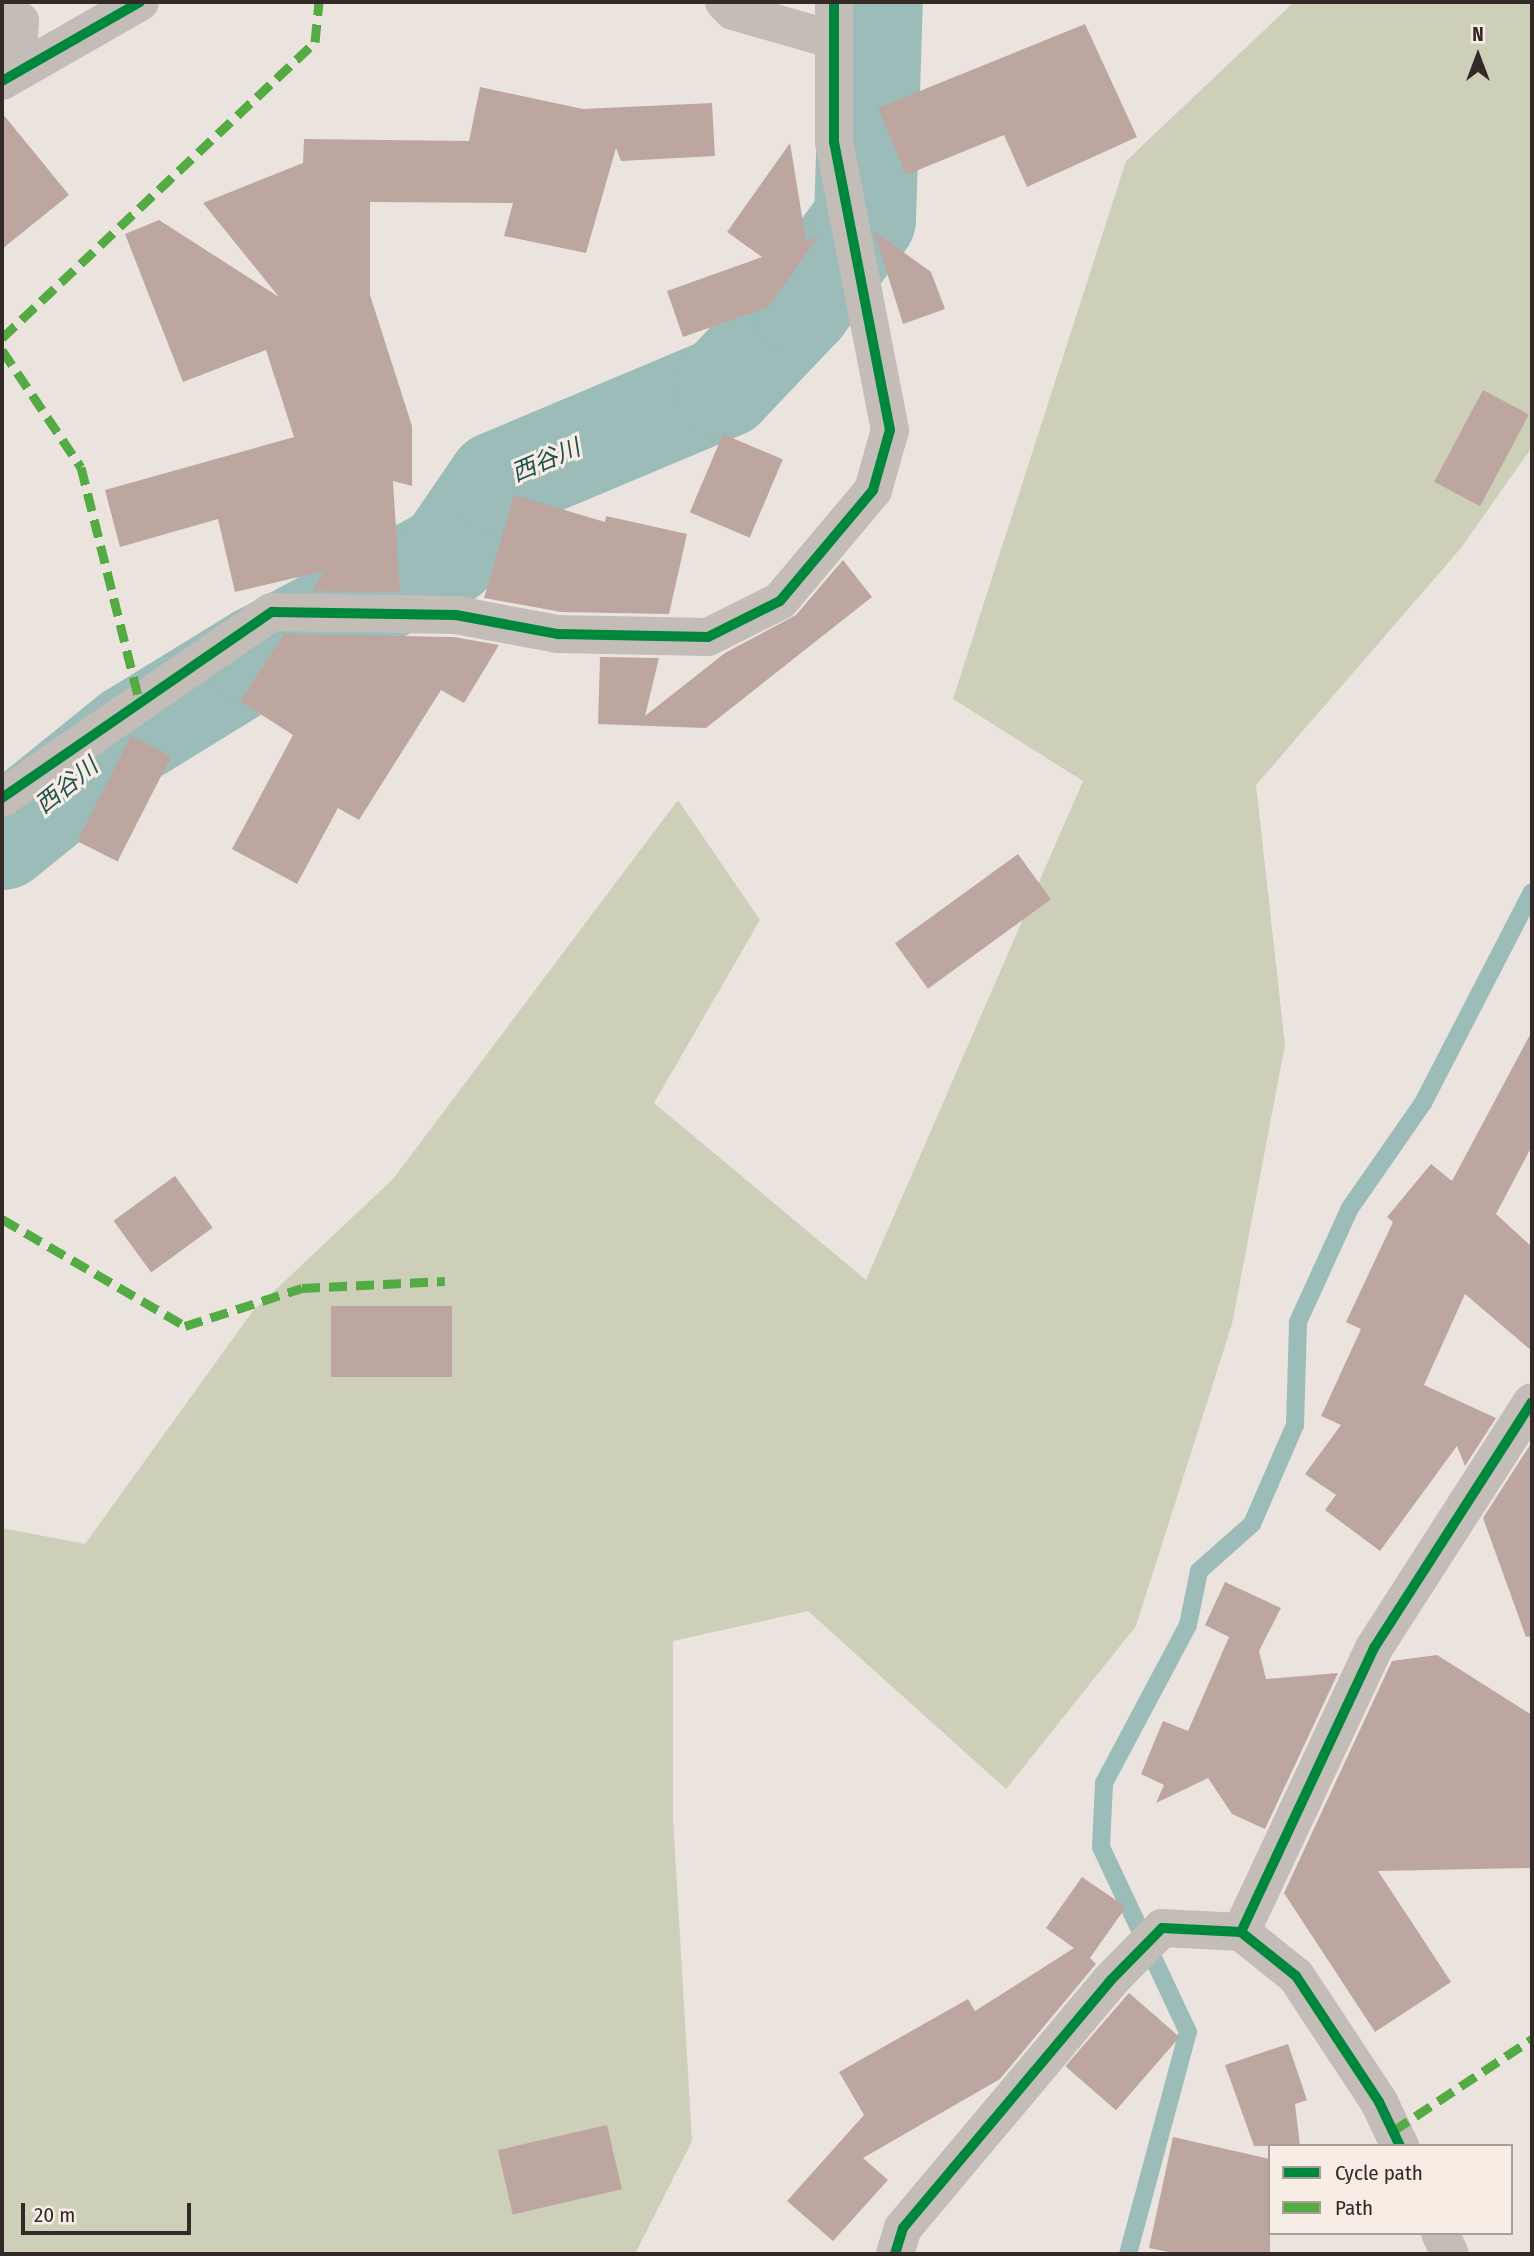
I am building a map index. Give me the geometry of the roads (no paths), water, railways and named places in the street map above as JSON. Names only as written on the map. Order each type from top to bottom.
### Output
[{"type":"street","points":[[9,74],[140,2]]},
{"type":"street","points":[[724,2],[733,11],[834,40]]},
{"type":"street","points":[[2,798],[272,612],[456,615],[558,634],[708,637],[780,601],[873,490],[890,430],[834,141],[834,2]]},
{"type":"street","points":[[2,8],[20,21],[9,74]]},
{"type":"street","points":[[1241,1932],[1374,1648],[1532,1402]]},
{"type":"street","points":[[895,2254],[903,2228],[1110,1981],[1163,1928],[1241,1932],[1296,1976],[1379,2102],[1399,2144]]},
{"type":"street","points":[[1441,2235],[1450,2254]]},
{"type":"waterway","name":"西谷川","points":[[2,839],[131,735],[258,657],[448,555],[498,482],[724,387],[801,306],[865,219],[872,2]]},
{"type":"waterway","points":[[1128,2254],[1188,2032],[1101,1847],[1104,1783],[1188,1625],[1199,1571],[1252,1524],[1295,1425],[1298,1322],[1350,1208],[1423,1103],[1532,892]]}]
